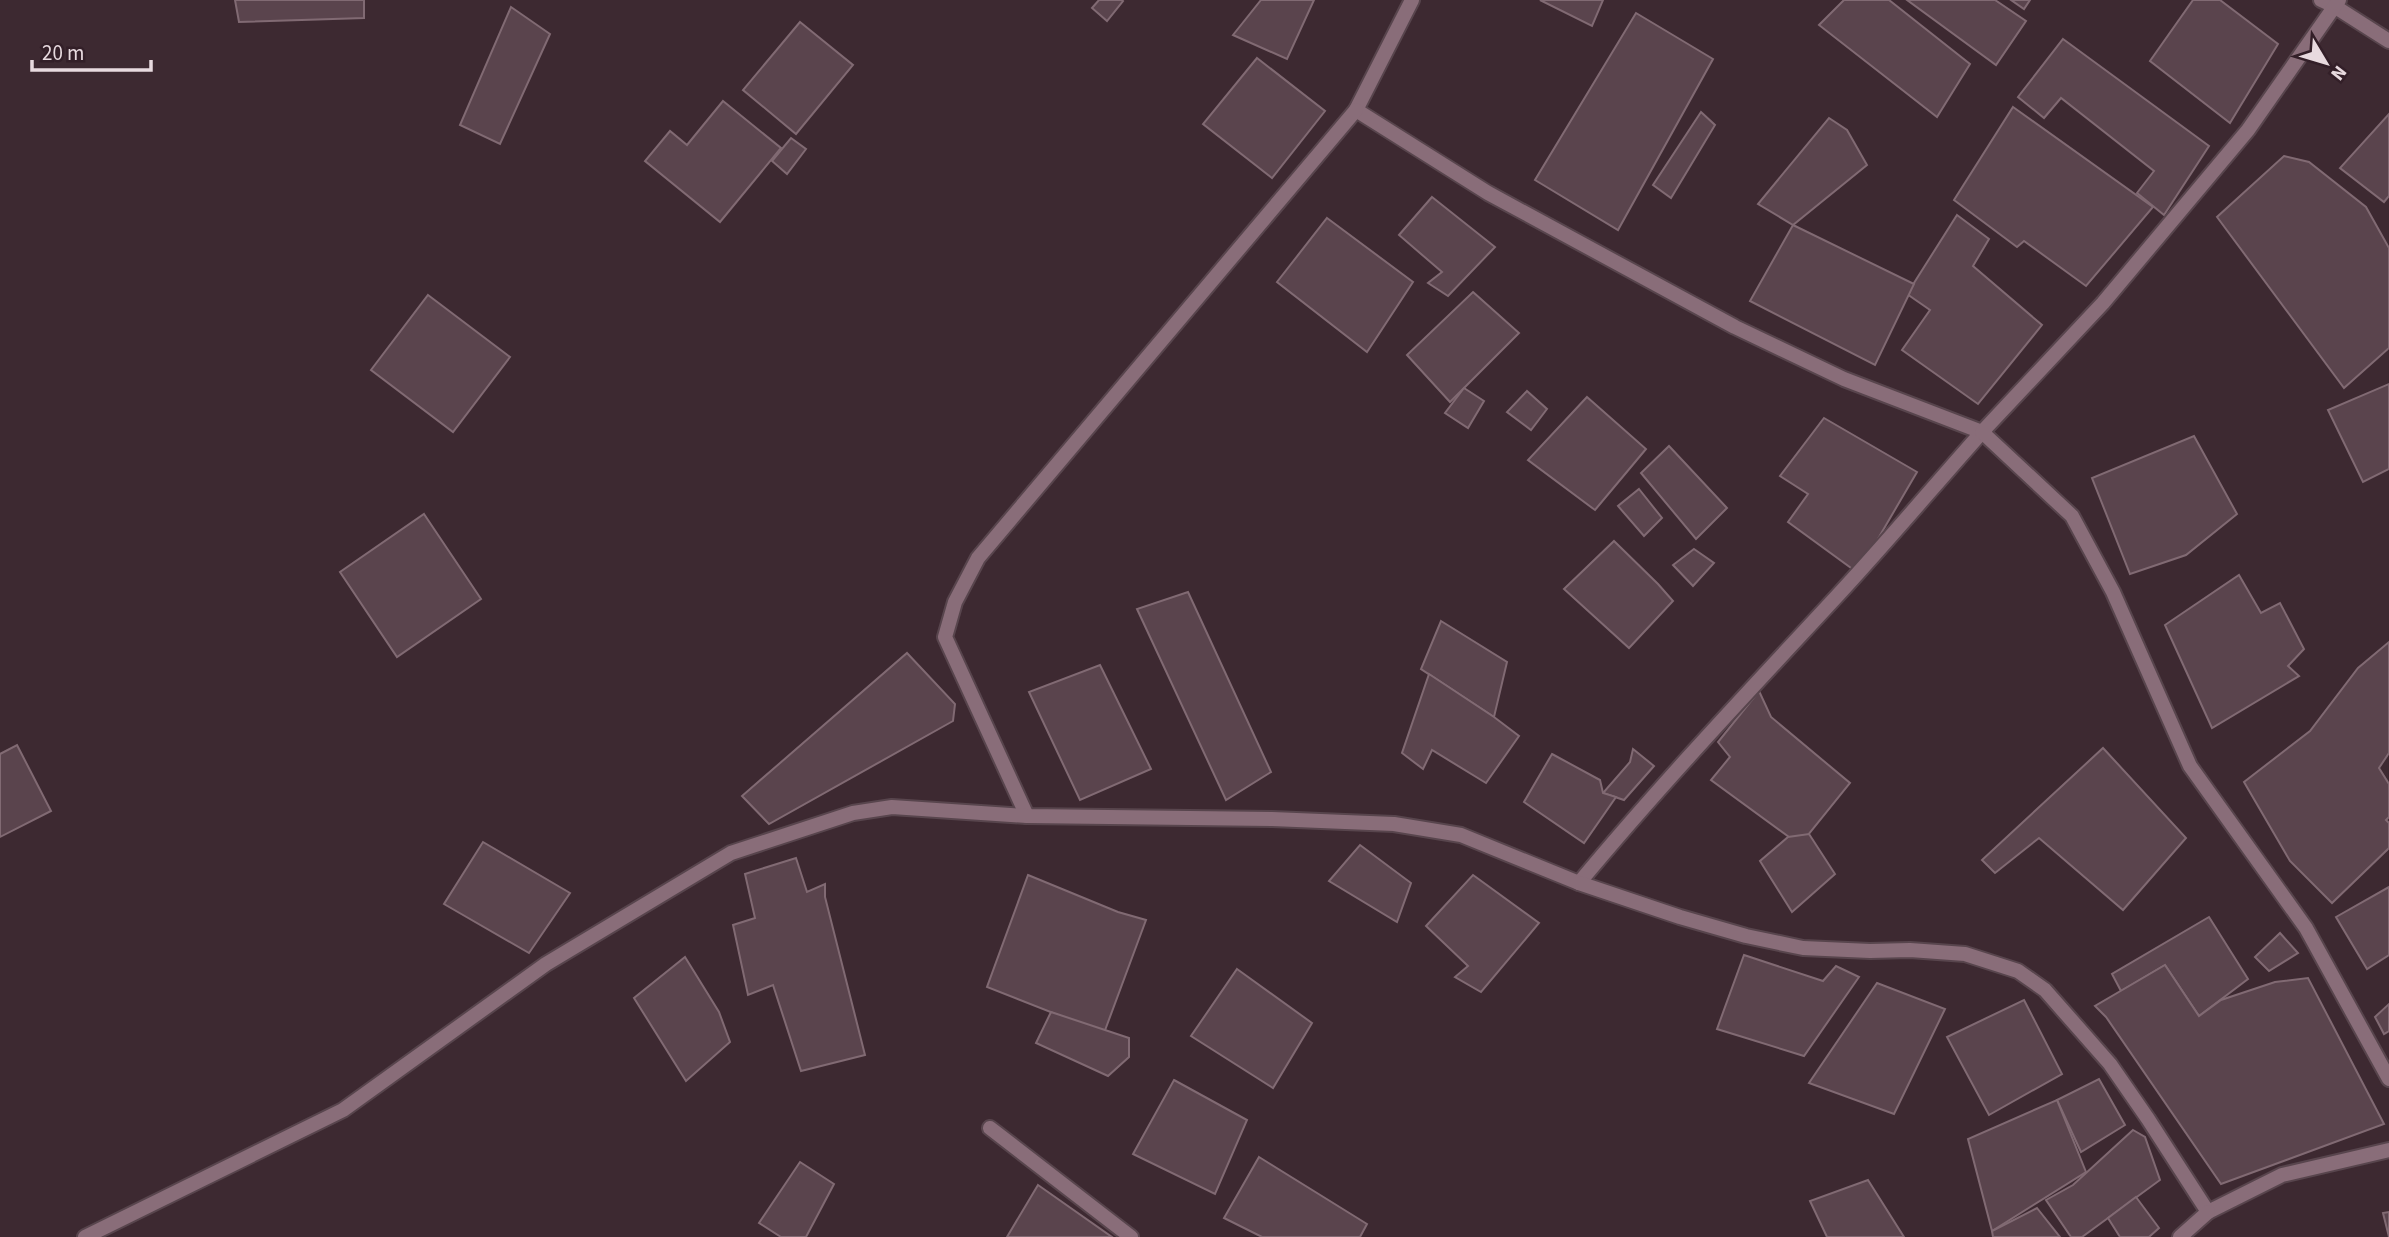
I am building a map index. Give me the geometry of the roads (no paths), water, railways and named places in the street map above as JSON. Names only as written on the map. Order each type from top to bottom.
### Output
[{"type":"street","points":[[1027,816],[946,637],[955,602],[978,558],[1356,110],[1412,0]]},
{"type":"street","points":[[1579,883],[1746,692],[1840,593],[1982,432],[2104,303],[2248,130],[2331,2],[2389,41]]},
{"type":"street","points":[[1356,110],[1488,193],[1735,327],[1844,379],[1982,432],[2072,516],[2113,592],[2190,766],[2305,928],[2389,1079]]},
{"type":"street","points":[[85,1237],[343,1110],[546,964],[731,853],[853,813],[892,807],[1027,816],[1272,819],[1394,824],[1461,835],[1579,883],[1745,936],[1803,948],[1965,954],[2018,971],[2045,990],[2109,1064],[2208,1212]]},
{"type":"street","points":[[990,1128],[1131,1237]]},
{"type":"street","points":[[2180,1237],[2208,1212],[2282,1175],[2389,1150]]}]
